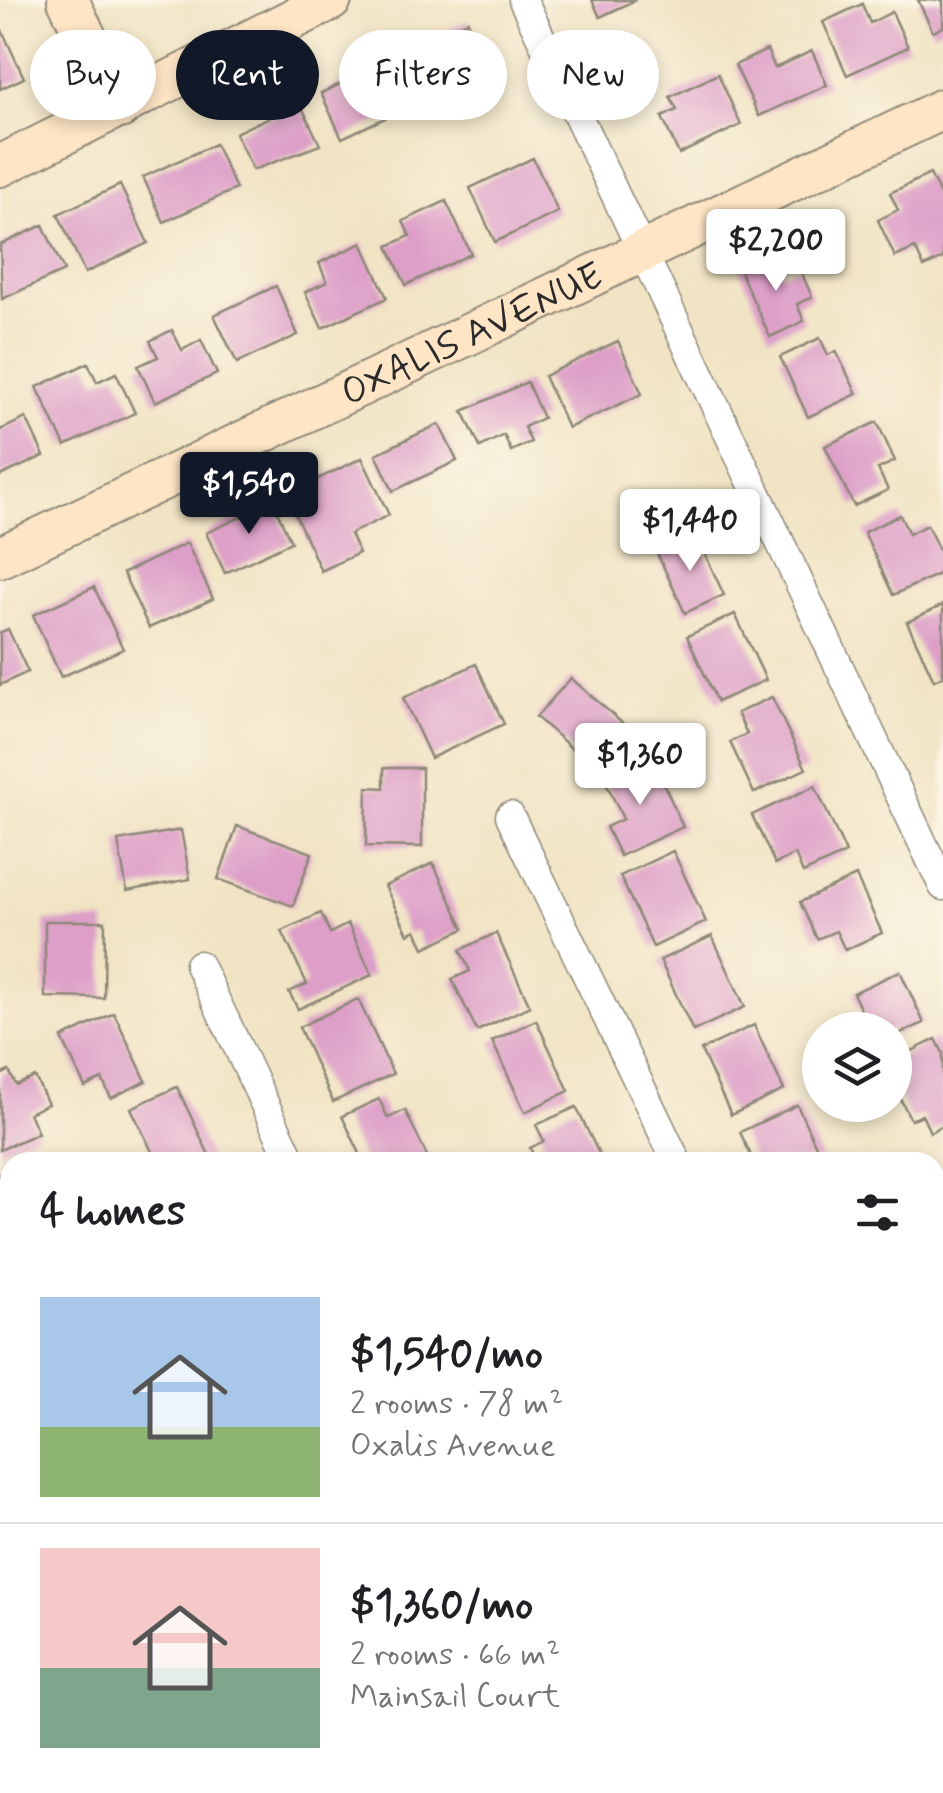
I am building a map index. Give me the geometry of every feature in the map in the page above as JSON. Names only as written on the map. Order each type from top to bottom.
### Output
[{"type":"street","points":[[68,0],[82,30]]},
{"type":"street","points":[[156,90],[331,0]]},
{"type":"street","points":[[523,0],[943,886]]},
{"type":"street","name":"OXALIS AVENUE","points":[[0,557],[943,109]]},
{"type":"street","points":[[0,166],[95,120]]},
{"type":"street","points":[[510,816],[672,1152]]},
{"type":"street","points":[[199,965],[287,1152]]},
{"type":"building","points":[[592,0],[636,0],[600,17]]},
{"type":"building","points":[[918,0],[943,0],[943,27],[933,32]]},
{"type":"building","points":[[862,4],[870,23],[892,12],[908,47],[847,75],[823,22]]},
{"type":"building","points":[[468,21],[472,30],[449,30]]},
{"type":"building","points":[[0,26],[24,78],[0,89]]},
{"type":"building","points":[[767,50],[775,68],[812,51],[827,85],[759,116],[735,65]]},
{"type":"building","points":[[718,74],[741,125],[679,154],[662,117],[677,110],[670,97]]},
{"type":"building","points":[[339,85],[339,120],[381,120],[342,138],[321,93]]},
{"type":"building","points":[[263,120],[308,120],[320,145],[253,170],[235,133]]},
{"type":"building","points":[[215,144],[236,189],[164,222],[143,177]]},
{"type":"building","points":[[533,158],[558,212],[495,242],[470,188]]},
{"type":"building","points":[[930,174],[943,201],[943,258],[924,267],[915,248],[895,257],[878,220],[898,210],[890,193]]},
{"type":"building","points":[[120,185],[148,243],[85,273],[58,214]]},
{"type":"building","points":[[446,201],[471,254],[406,285],[388,246],[410,236],[403,221]]},
{"type":"building","points":[[43,225],[64,271],[2,299],[0,245]]},
{"type":"building","points":[[362,243],[387,298],[322,328],[305,292],[327,282],[319,263]]},
{"type":"building","points":[[773,254],[781,274],[799,267],[812,297],[797,304],[804,321],[770,337],[739,269]]},
{"type":"building","points":[[276,286],[298,335],[237,363],[214,315]]},
{"type":"building","points":[[172,330],[182,350],[201,340],[217,374],[155,402],[138,366],[158,357],[150,341]]},
{"type":"building","points":[[820,338],[828,355],[836,351],[857,394],[808,417],[780,357]]},
{"type":"building","points":[[618,341],[642,394],[568,428],[544,376]]},
{"type":"building","points":[[88,363],[97,382],[116,373],[135,413],[65,446],[37,387]]},
{"type":"building","points":[[527,382],[543,418],[524,427],[531,442],[511,451],[504,435],[480,447],[463,411]]},
{"type":"building","points":[[26,418],[44,456],[0,476],[0,430]]},
{"type":"building","points":[[877,422],[895,461],[878,469],[888,490],[854,506],[825,446]]},
{"type":"building","points":[[439,424],[457,461],[393,491],[376,454]]},
{"type":"building","points":[[362,458],[389,515],[350,534],[359,553],[321,571],[286,494]]},
{"type":"building","points":[[273,502],[291,542],[225,573],[206,533]]},
{"type":"building","points":[[900,515],[909,534],[927,525],[943,559],[943,572],[893,595],[864,532]]},
{"type":"building","points":[[696,535],[724,595],[685,613],[657,553]]},
{"type":"building","points":[[187,543],[213,599],[149,628],[123,573]]},
{"type":"building","points":[[94,587],[123,649],[61,677],[33,615]]},
{"type":"building","points":[[943,605],[943,676],[934,680],[907,622]]},
{"type":"building","points":[[735,614],[766,680],[717,702],[687,636]]},
{"type":"building","points":[[8,629],[28,672],[0,685],[0,633]]},
{"type":"building","points":[[476,664],[504,724],[431,758],[403,698]]},
{"type":"building","points":[[571,678],[629,729],[594,768],[536,717]]},
{"type":"building","points":[[772,697],[806,769],[754,793],[730,742],[747,734],[737,713]]},
{"type":"building","points":[[643,760],[651,777],[659,773],[683,827],[620,856],[606,827],[623,819],[604,778]]},
{"type":"building","points":[[384,768],[422,768],[422,847],[366,846],[367,787],[384,788]]},
{"type":"building","points":[[815,786],[846,853],[803,873],[795,854],[775,864],[752,815]]},
{"type":"building","points":[[237,826],[312,853],[293,906],[218,879]]},
{"type":"building","points":[[181,830],[190,879],[127,891],[118,841]]},
{"type":"building","points":[[673,851],[706,922],[653,947],[620,876]]},
{"type":"building","points":[[433,863],[464,929],[424,948],[416,930],[408,934],[385,886]]},
{"type":"building","points":[[856,876],[882,933],[845,950],[836,931],[817,939],[800,902]]},
{"type":"building","points":[[321,913],[330,933],[348,924],[372,975],[298,1009],[289,992],[307,984],[282,931]]},
{"type":"building","points":[[45,921],[105,921],[104,998],[45,997]]},
{"type":"building","points":[[496,933],[530,1006],[477,1031],[452,979],[470,971],[460,950]]},
{"type":"building","points":[[712,936],[745,1007],[693,1031],[660,960]]},
{"type":"building","points":[[900,971],[924,1023],[912,1028],[912,1012],[862,1012],[853,993]]},
{"type":"building","points":[[358,999],[393,1074],[333,1102],[299,1027]]},
{"type":"building","points":[[114,1013],[146,1081],[111,1098],[102,1079],[85,1087],[62,1038]]},
{"type":"building","points":[[536,1020],[569,1091],[525,1112],[492,1041]]},
{"type":"building","points":[[754,1025],[784,1090],[731,1115],[701,1050]]},
{"type":"building","points":[[936,1039],[943,1053],[943,1125],[930,1132],[922,1115],[912,1120],[912,1051]]},
{"type":"building","points":[[9,1071],[16,1085],[35,1077],[48,1104],[29,1113],[38,1133],[0,1150],[0,1075]]},
{"type":"building","points":[[177,1087],[208,1152],[152,1152],[131,1108]]},
{"type":"building","points":[[379,1099],[388,1118],[405,1110],[425,1152],[359,1152],[342,1116]]},
{"type":"building","points":[[797,1105],[819,1152],[749,1152],[740,1132]]},
{"type":"building","points":[[576,1107],[598,1152],[532,1152],[530,1148],[544,1141],[536,1125]]}]
